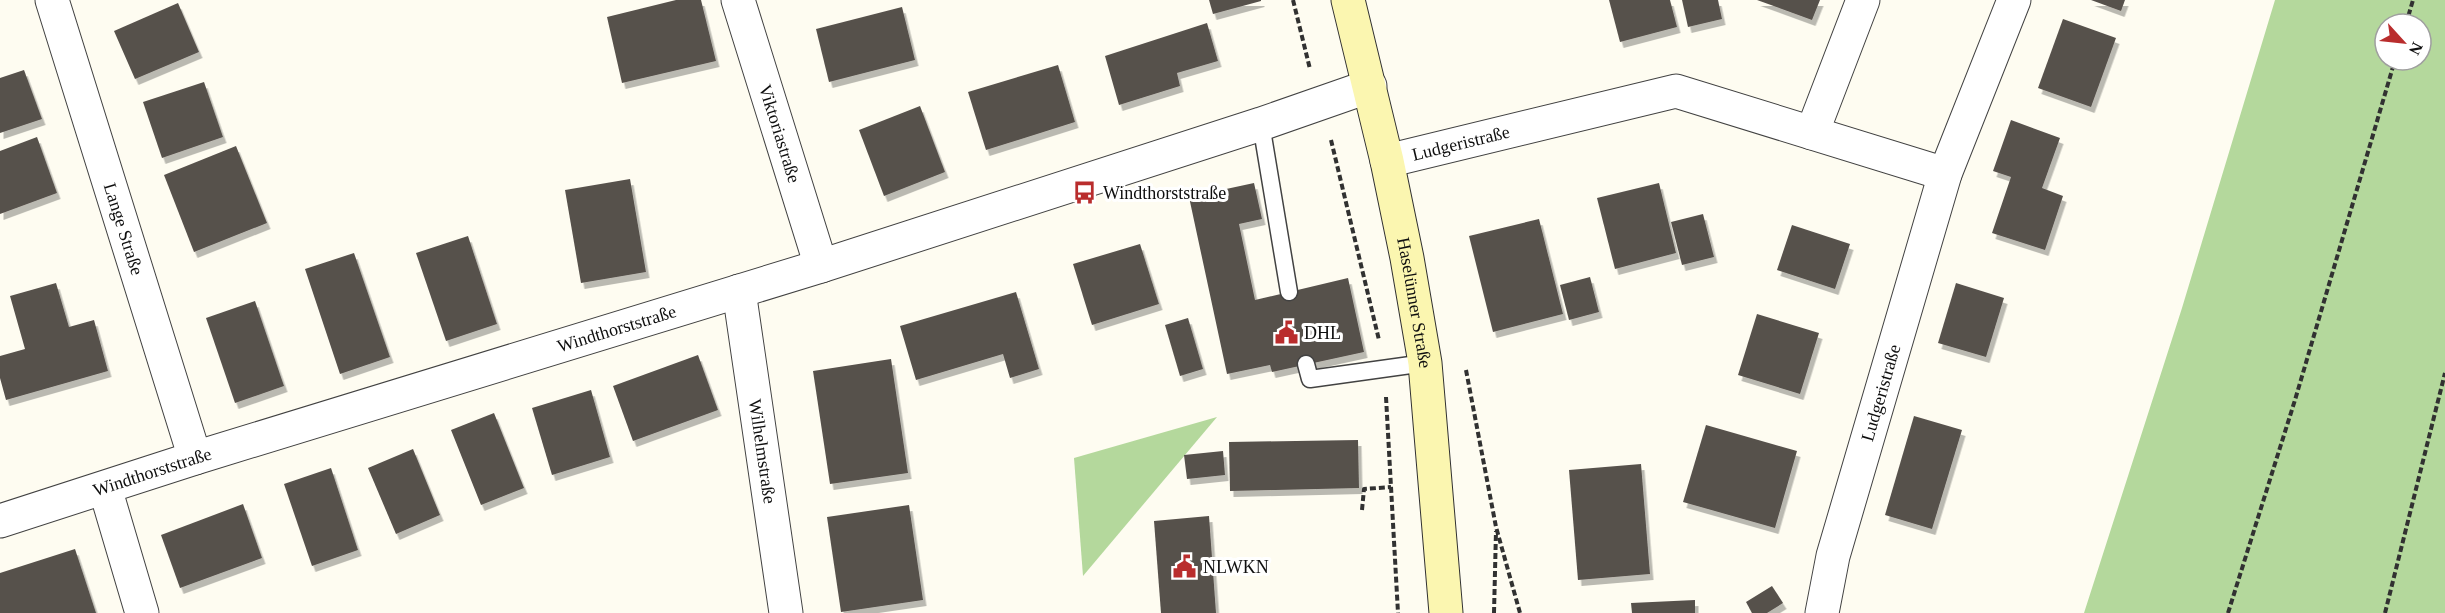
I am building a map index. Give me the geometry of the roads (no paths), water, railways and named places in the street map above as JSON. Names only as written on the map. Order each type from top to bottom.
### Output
[{"type":"street","name":"Lange Straße","points":[[52,0],[195,458]]},
{"type":"street","name":"Viktoriastraße","points":[[738,0],[821,266]]},
{"type":"street","name":"Haselünner Straße","points":[[1348,0],[1387,161],[1425,363],[1446,613]]},
{"type":"street","points":[[1812,133],[1863,0]]},
{"type":"street","name":"Ludgeristraße","points":[[1822,613],[1833,556],[1945,174],[2014,0]]},
{"type":"street","name":"Windthorststraße","points":[[0,521],[195,458],[821,266],[1261,124],[1370,86]]},
{"type":"street","name":"Ludgeristraße","points":[[1387,161],[1676,91],[1945,174]]},
{"type":"street","name":"Wilhelmstraße","points":[[739,291],[786,613]]},
{"type":"street","points":[[105,488],[142,613]]},
{"type":"lane","points":[[1261,124],[1289,292]]},
{"type":"lane","points":[[1306,364],[1310,379],[1425,363]]},
{"type":"place","name":"Windthorststraße","points":[[1085,193]]},
{"type":"place","name":"DHL","points":[[1286,333]]},
{"type":"place","name":"NLWKN","points":[[1185,567]]}]
